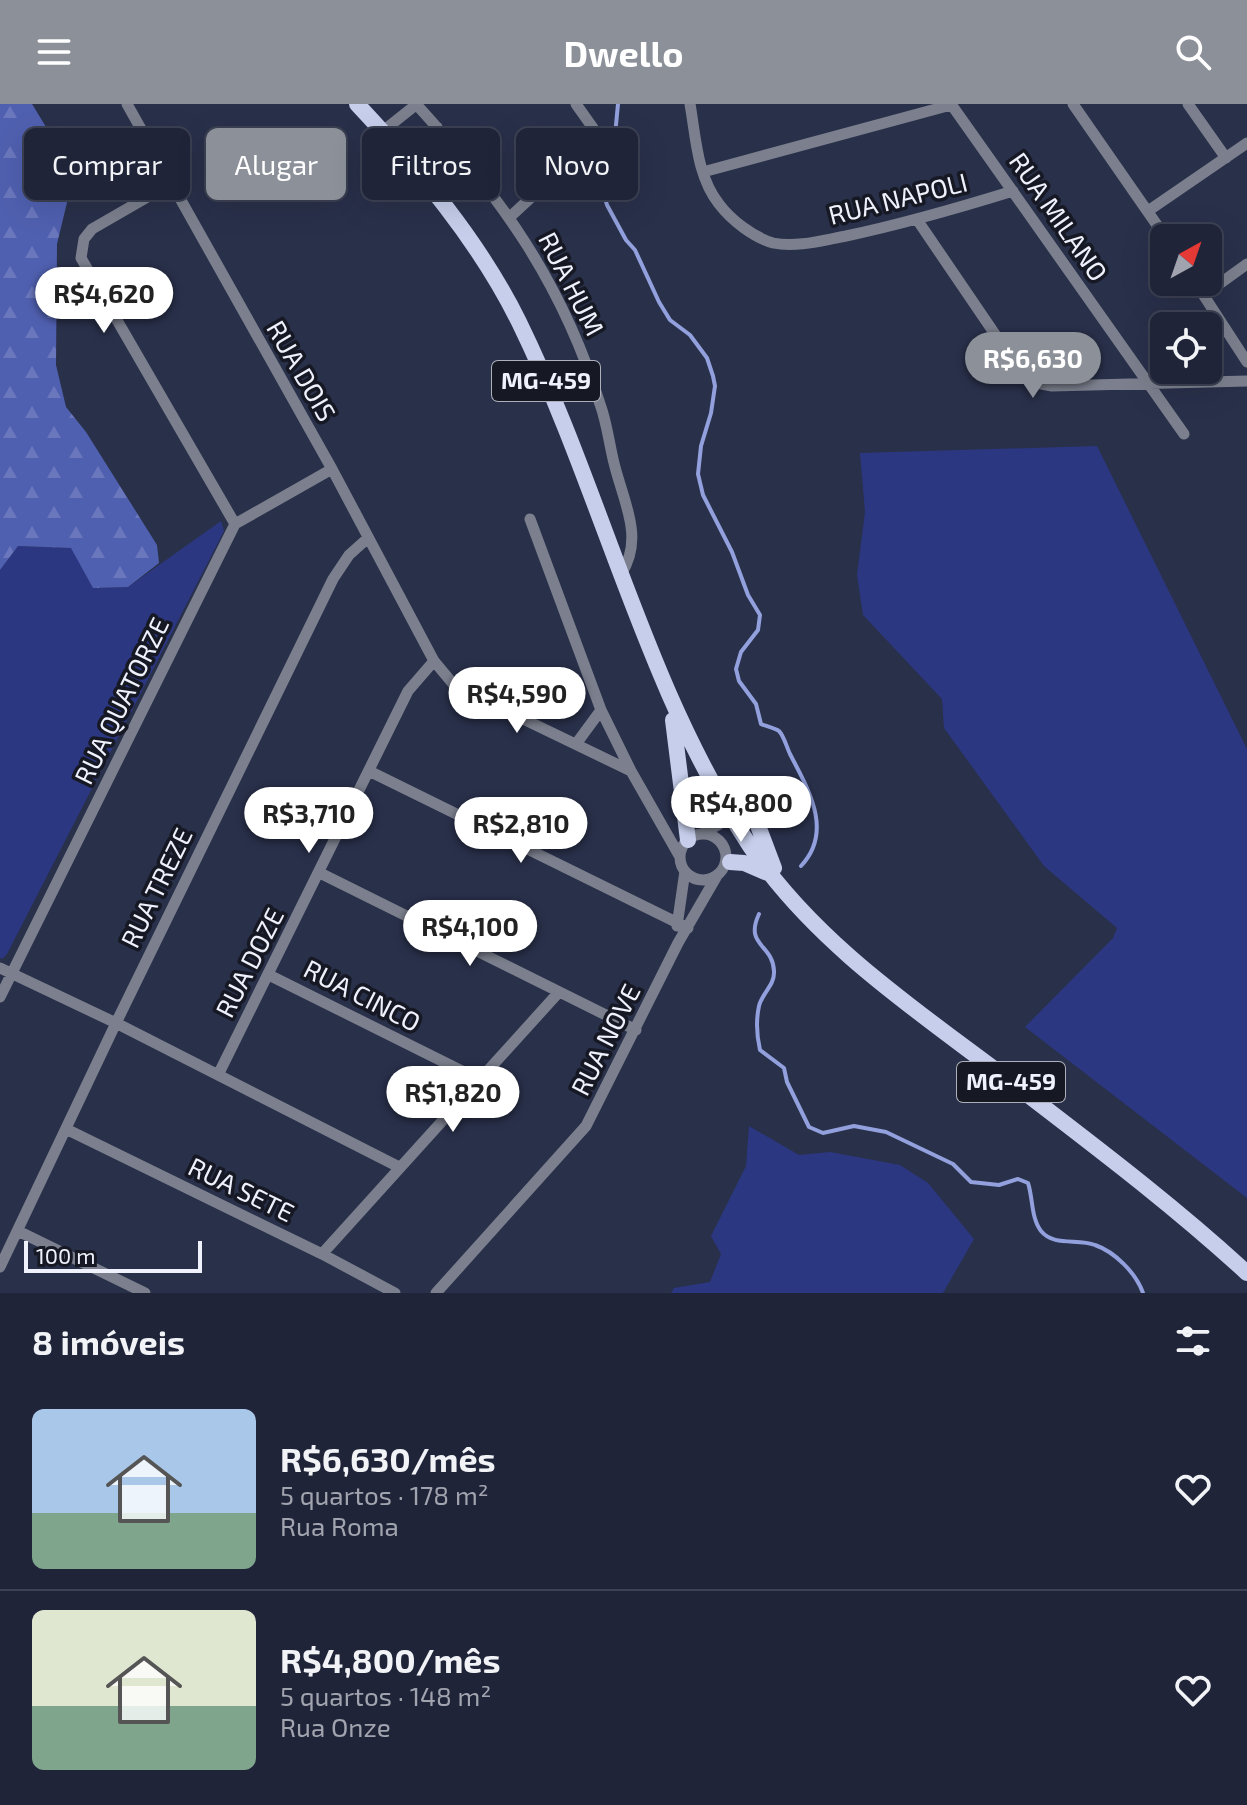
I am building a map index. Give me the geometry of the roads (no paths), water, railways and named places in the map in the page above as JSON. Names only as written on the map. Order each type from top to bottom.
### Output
[{"type":"main road","name":"MG-459","points":[[357,104],[380,128]]},
{"type":"main road","name":"MG-459","points":[[440,200],[486,265],[517,319],[545,380],[668,695],[708,777],[724,819],[776,879],[862,966],[952,1039],[1148,1188],[1247,1273]]},
{"type":"main road","points":[[668,695],[694,837]]},
{"type":"main road","points":[[708,777],[754,819],[776,879]]},
{"type":"main road","points":[[724,868],[750,865],[776,879]]},
{"type":"street","name":"RUA DOIS","points":[[127,104],[140,128]]},
{"type":"street","points":[[387,128],[416,104]]},
{"type":"street","name":"RUA HUM","points":[[416,104],[469,163],[510,217],[567,316],[606,421],[631,522],[632,554],[621,574]]},
{"type":"street","points":[[510,217],[592,141],[593,128],[576,104]]},
{"type":"street","name":"RUA NAPOLI","points":[[690,104],[703,172],[718,203],[752,233],[773,243],[813,243],[918,221],[1013,191]]},
{"type":"street","points":[[703,172],[951,104]]},
{"type":"street","name":"RUA MILANO","points":[[951,104],[1184,434]]},
{"type":"street","points":[[1073,104],[1157,224]]},
{"type":"street","points":[[1188,104],[1226,158]]},
{"type":"street","points":[[1148,211],[1247,143]]},
{"type":"street","points":[[142,200],[92,229],[84,239],[81,258],[235,524],[332,469]]},
{"type":"street","name":"RUA DOIS","points":[[179,200],[332,469],[434,661],[454,685],[631,771]]},
{"type":"street","points":[[918,221],[1027,378],[1036,383],[1052,386],[1247,381]]},
{"type":"street","points":[[1222,282],[1247,264]]},
{"type":"street","points":[[1205,296],[1247,362]]},
{"type":"street","points":[[530,519],[601,710],[685,871],[676,922],[678,943]]},
{"type":"street","name":"RUA QUATORZE","points":[[0,997],[6,971],[235,524]]},
{"type":"street","name":"RUA TREZE","points":[[0,1267],[333,579],[341,565],[368,538]]},
{"type":"street","name":"RUA DOZE","points":[[218,1075],[408,691],[434,661]]},
{"type":"street","points":[[576,744],[601,710]]},
{"type":"street","points":[[369,771],[688,928]]},
{"type":"street","points":[[680,857],[694,837],[743,811],[754,819],[758,836],[747,848],[731,850],[712,836],[694,837]]},
{"type":"street","points":[[685,871],[701,880],[724,868],[725,852],[721,843],[724,819]]},
{"type":"street","name":"RUA NOVE","points":[[436,1293],[586,1126],[678,943],[724,868],[747,848]]},
{"type":"street","points":[[320,873],[636,1030]]},
{"type":"street","points":[[6,971],[116,1023],[399,1167]]},
{"type":"street","name":"RUA CINCO","points":[[269,975],[478,1079]]},
{"type":"street","points":[[322,1254],[559,992]]},
{"type":"street","name":"RUA SETE","points":[[66,1129],[395,1293]]},
{"type":"street","points":[[18,1231],[145,1293]]},
{"type":"waterway","points":[[618,104],[613,156],[605,170],[602,188],[607,205],[635,250],[659,302],[670,320],[690,335],[707,358],[713,376],[715,386],[711,413],[701,446],[698,474],[703,495],[760,615],[758,630],[741,652],[736,669],[739,681],[756,704],[761,724],[779,731],[782,736],[815,810],[816,839],[811,853],[801,866]]},
{"type":"waterway","points":[[759,914],[755,933],[769,955],[774,971],[757,1017],[760,1050],[784,1068],[787,1082],[809,1127],[823,1133],[854,1126],[886,1132],[953,1164],[971,1182],[999,1185],[1018,1179],[1028,1183],[1035,1220],[1046,1236],[1103,1248],[1130,1271],[1143,1293]]}]
